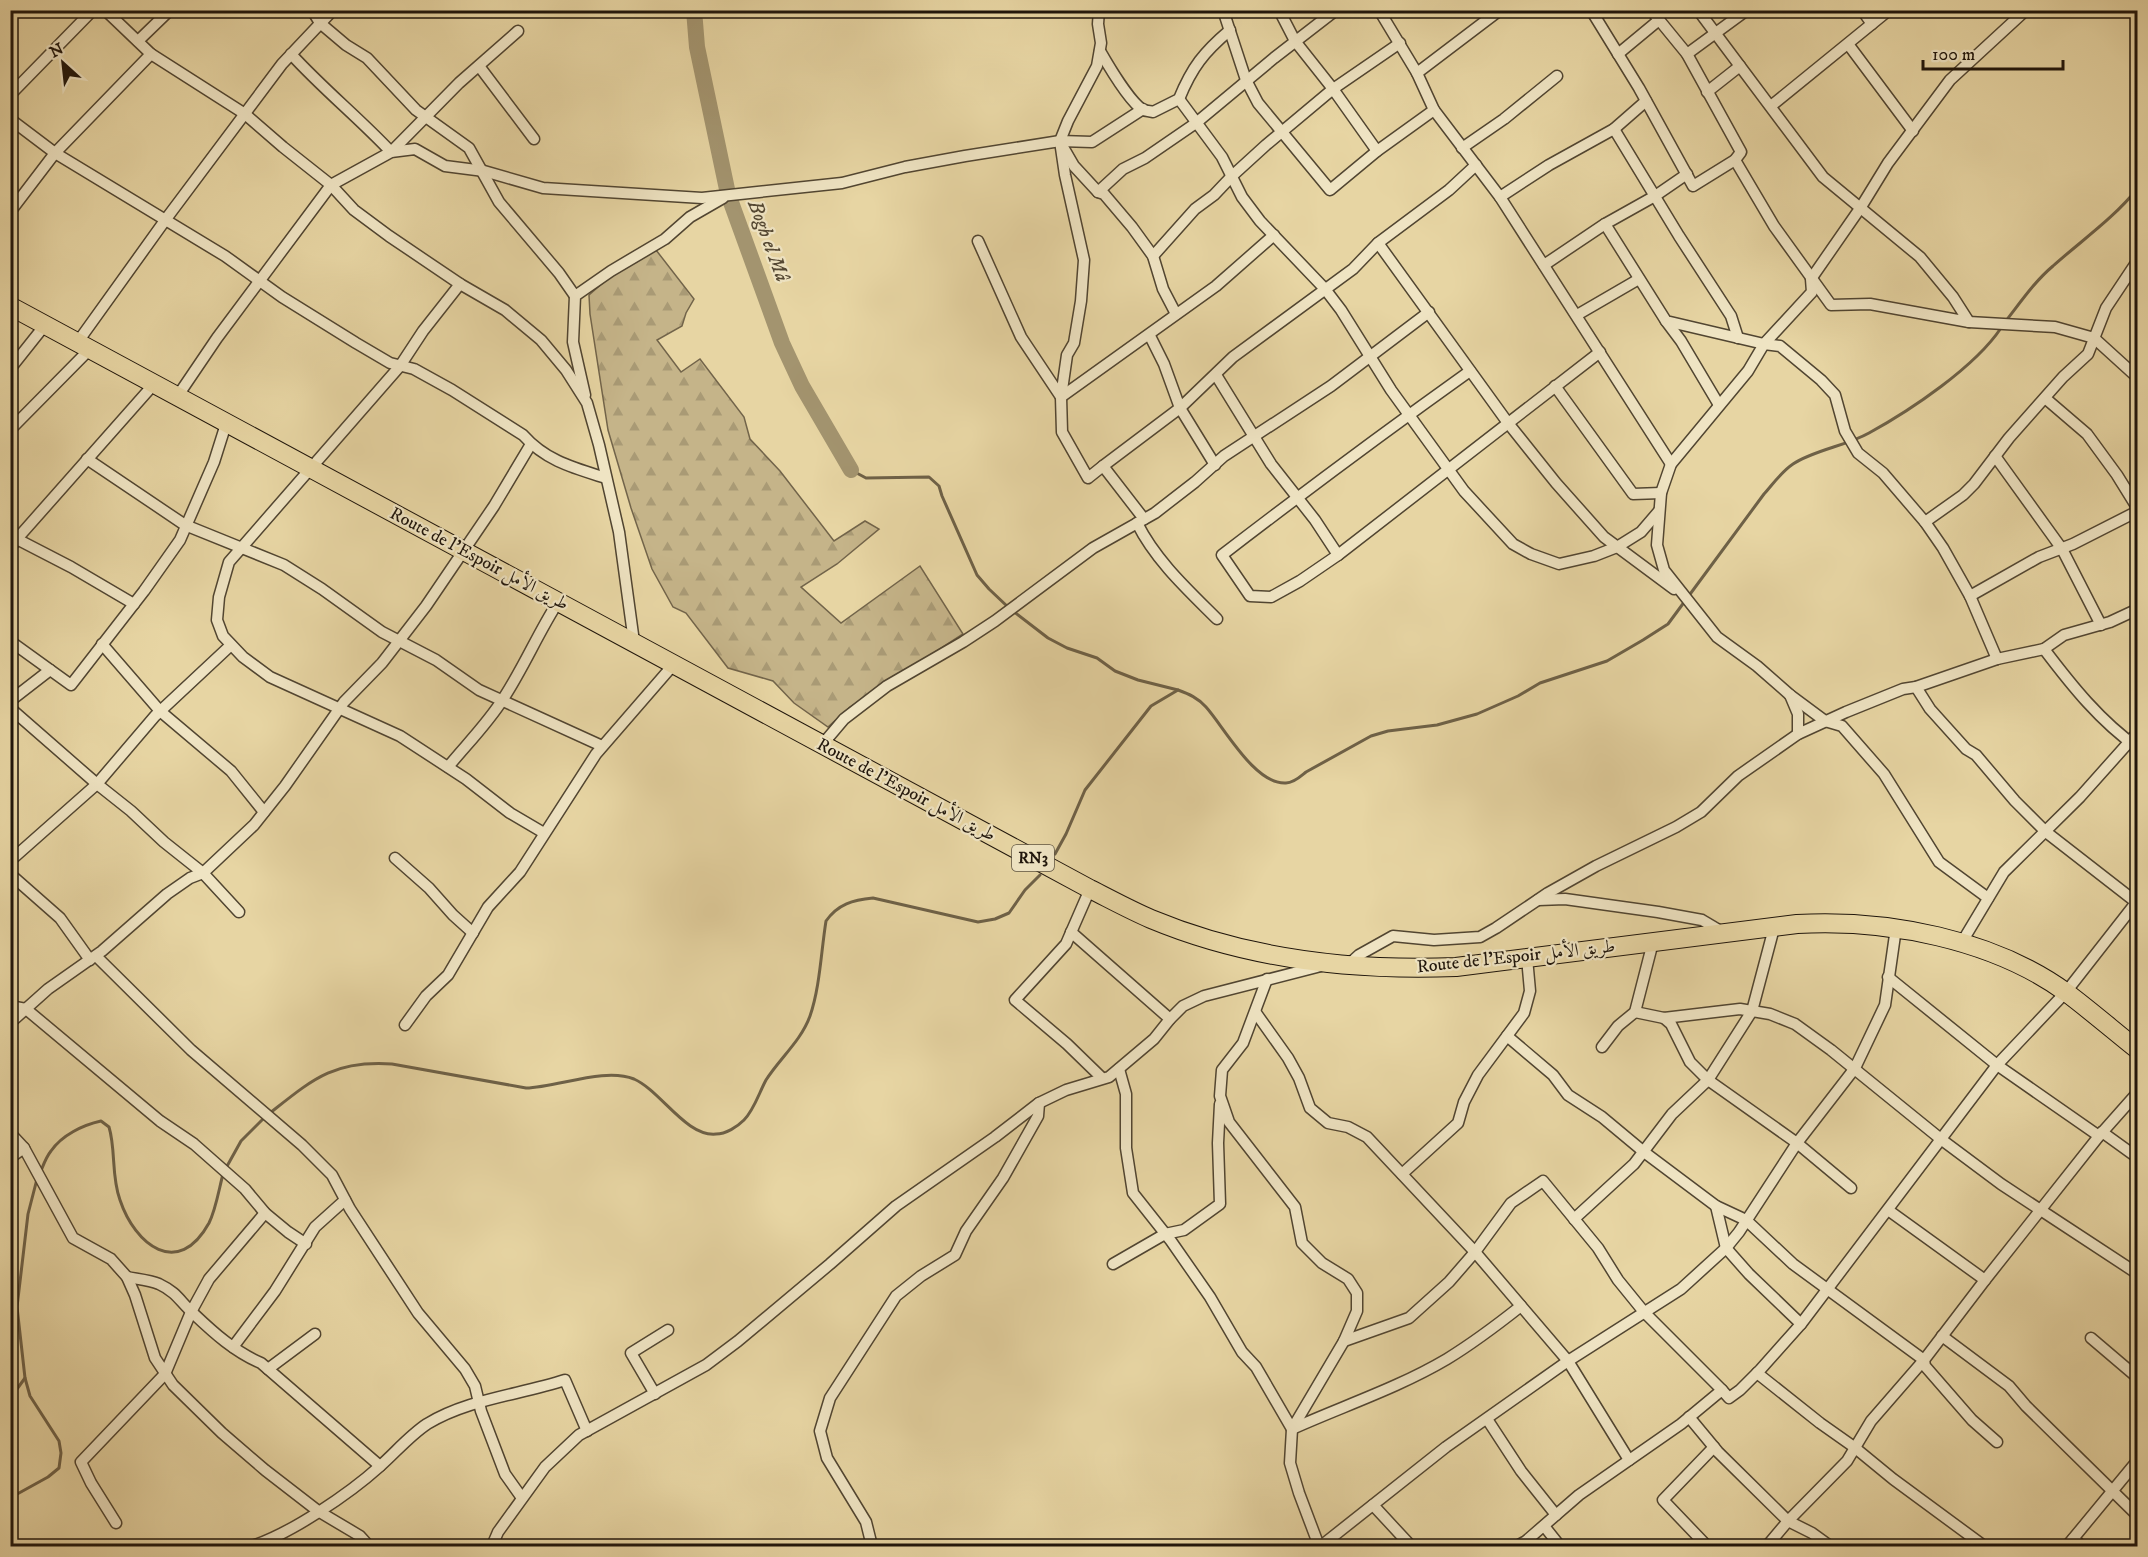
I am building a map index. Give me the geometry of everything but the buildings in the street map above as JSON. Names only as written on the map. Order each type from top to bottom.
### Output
[{"type":"highway","name":"Route de l’Espoir طريق الأمل","points":[[10,306],[1090,889],[1150,919],[1186,932],[1233,945],[1340,964],[1407,969],[1456,967],[1828,922],[1896,928],[1962,942],[2031,972],[2066,992],[2138,1050]]},
{"type":"street","points":[[10,95],[93,10]]},
{"type":"street","points":[[105,10],[151,54],[245,114],[331,185],[354,210],[460,284],[505,310],[542,340],[566,370],[587,403]]},
{"type":"street","points":[[138,41],[170,10]]},
{"type":"street","points":[[312,10],[320,23],[346,45],[367,58],[425,117],[469,148],[484,171],[499,202],[559,273],[575,297],[573,342],[619,532],[634,642]]},
{"type":"street","points":[[10,430],[83,346],[166,219],[291,54],[333,10]]},
{"type":"street","points":[[1099,10],[1098,24],[1101,43],[1097,66],[1060,141],[1065,175],[1084,260],[1081,301],[1074,343],[1067,355],[1061,397],[1062,432],[1088,478],[1180,408],[1233,357],[1353,269],[1378,243],[1449,190],[1476,165]]},
{"type":"street","points":[[1223,10],[1246,80],[1258,104],[1283,131],[1330,190],[1377,151],[1434,110]]},
{"type":"street","points":[[1279,10],[1295,41],[1377,151]]},
{"type":"street","points":[[1098,192],[1123,169],[1166,145],[1196,123],[1246,80],[1336,10]]},
{"type":"street","points":[[1379,10],[1417,73],[1434,110],[1500,197],[1671,464]]},
{"type":"street","points":[[1417,73],[1500,10]]},
{"type":"street","points":[[1591,10],[1646,101],[1693,186],[1735,160],[1742,152],[1687,54],[1651,10]]},
{"type":"street","points":[[1698,10],[1823,177],[1920,256],[1953,297],[1969,322]]},
{"type":"street","points":[[1687,54],[1747,10]]},
{"type":"street","points":[[1862,10],[1872,24]]},
{"type":"street","points":[[1771,106],[1889,10]]},
{"type":"street","points":[[1988,898],[1939,862],[1884,774],[1842,726],[1825,721],[1717,637],[1664,570],[1657,545],[1661,493],[1671,464],[1748,371],[1764,344],[1812,292],[1810,279],[1861,207],[1888,163],[1950,80],[2026,10]]},
{"type":"street","points":[[2129,10],[2138,16]]},
{"type":"street","points":[[1618,54],[1659,20]]},
{"type":"street","points":[[1100,51],[1116,78],[1143,110],[1153,112],[1179,99],[1189,74],[1209,48],[1230,30]]},
{"type":"street","points":[[177,397],[331,185],[391,152],[425,117],[518,31]]},
{"type":"street","points":[[1153,256],[1186,218],[1283,131],[1333,89],[1400,44]]},
{"type":"street","points":[[1848,44],[1913,131]]},
{"type":"street","points":[[10,212],[55,153],[151,54]]},
{"type":"street","points":[[291,54],[391,152]]},
{"type":"street","points":[[479,66],[534,139]]},
{"type":"street","points":[[1707,92],[1740,66]]},
{"type":"street","points":[[1462,148],[1557,76]]},
{"type":"street","points":[[1179,99],[1222,157],[1242,198],[1325,289],[1409,415],[1449,470],[1487,517],[1513,543],[1531,554],[1559,564],[1617,548],[1641,532],[1660,511]]},
{"type":"street","points":[[1500,197],[1549,165],[1614,129],[1646,101]]},
{"type":"street","points":[[391,152],[415,150],[445,166],[484,171],[543,188],[702,198],[842,183],[905,167],[1060,141],[1092,142],[1143,110]]},
{"type":"street","points":[[10,120],[55,153],[111,189],[166,219],[356,343],[390,363],[414,369],[452,390],[523,435],[531,444],[559,463],[606,478]]},
{"type":"street","points":[[1614,129],[1678,236],[1731,316],[1737,338]]},
{"type":"street","points":[[1060,141],[1074,166],[1098,192],[1104,194],[1153,256],[1163,289],[1176,314]]},
{"type":"street","points":[[1735,160],[1774,226],[1810,279],[1831,305],[1870,304],[1969,322],[2055,327],[2094,338],[2138,378]]},
{"type":"street","points":[[1544,265],[1605,224],[1655,196],[1687,174]]},
{"type":"street","points":[[575,297],[611,271],[665,239],[690,217],[728,194]]},
{"type":"street","points":[[1605,224],[1719,405]]},
{"type":"street","points":[[1061,397],[1150,336],[1176,314],[1216,286],[1274,235]]},
{"type":"street","points":[[978,241],[1021,337],[1061,397]]},
{"type":"street","points":[[1378,243],[1508,423],[1604,537],[1686,598]]},
{"type":"street","points":[[1925,522],[1963,495],[2063,377],[2088,354],[2106,308],[2138,260]]},
{"type":"street","points":[[1577,315],[1640,279]]},
{"type":"street","points":[[460,284],[423,331],[400,366],[229,561],[219,597],[217,620],[223,636],[231,645],[270,677],[400,736],[448,767],[510,813],[544,833]]},
{"type":"street","points":[[822,745],[844,719],[887,686],[971,637],[1093,548],[1155,513],[1224,456],[1331,386],[1429,312]]},
{"type":"street","points":[[1666,321],[1780,346],[1821,380],[1835,396],[1845,431],[1858,453],[1883,473],[1925,522],[1970,596],[1997,658]]},
{"type":"street","points":[[10,369],[45,325]]},
{"type":"street","points":[[1150,336],[1164,364],[1180,408],[1215,465]]},
{"type":"street","points":[[1470,371],[1391,430],[1358,451],[1222,555],[1251,596],[1271,597],[1338,555],[1600,352]]},
{"type":"street","points":[[1216,375],[1271,464],[1315,520],[1338,555]]},
{"type":"street","points":[[134,604],[71,567],[12,542],[154,384]]},
{"type":"street","points":[[1555,386],[1633,494],[1661,493]]},
{"type":"street","points":[[1970,596],[2040,557],[2062,549],[2138,510],[2087,434],[2045,398]]},
{"type":"street","points":[[10,641],[70,686],[180,540],[214,462],[226,424]]},
{"type":"street","points":[[10,1023],[48,989],[93,958],[166,894],[190,878],[203,873],[254,825],[285,786],[339,709],[399,641],[426,606],[494,506],[531,444]]},
{"type":"street","points":[[1995,456],[2062,549],[2101,625]]},
{"type":"street","points":[[87,459],[185,525],[284,565],[322,588],[382,632],[436,660],[479,690],[602,746]]},
{"type":"street","points":[[1103,466],[1141,521],[1147,543],[1183,585],[1217,619]]},
{"type":"street","points":[[448,767],[502,700],[558,602]]},
{"type":"street","points":[[492,1546],[498,1532],[545,1467],[579,1435],[706,1365],[738,1341],[896,1206],[995,1137],[1039,1103],[1066,1090],[1109,1077],[1154,1039],[1183,1006],[1204,996],[1267,979],[1340,964],[1393,936],[1434,940],[1479,937],[1596,866],[1676,827],[1701,812],[1738,776],[1798,734],[1903,689],[1916,687],[1997,658],[2044,649],[2064,635],[2101,625],[2138,609]]},
{"type":"street","points":[[102,644],[160,711],[231,771],[264,812]]},
{"type":"street","points":[[10,861],[97,784],[160,711],[231,645]]},
{"type":"street","points":[[2044,649],[2102,719],[2134,746]]},
{"type":"street","points":[[405,1025],[426,996],[448,975],[488,907],[520,872],[602,746],[674,664]]},
{"type":"street","points":[[10,701],[50,670]]},
{"type":"street","points":[[1344,1341],[1409,1318],[1449,1282],[1512,1203],[1543,1181],[1644,1312],[1729,1398],[1757,1373],[1801,1324],[1942,1140],[1996,1065],[2066,992],[2137,901],[2046,832],[2015,801],[1976,755],[1966,749],[1930,709],[1916,687]]},
{"type":"street","points":[[1790,695],[1798,714],[1798,734]]},
{"type":"street","points":[[10,708],[203,873],[239,912]]},
{"type":"street","points":[[1962,942],[2004,872],[2134,746],[2138,732]]},
{"type":"street","points":[[395,858],[429,888],[473,933]]},
{"type":"street","points":[[10,874],[60,918],[93,958],[191,1050],[302,1145],[332,1175],[345,1200],[418,1313],[465,1369],[475,1386],[505,1474],[522,1498]]},
{"type":"street","points":[[1090,889],[1066,944],[1015,1000],[1067,1044],[1102,1078]]},
{"type":"street","points":[[1538,900],[1565,899],[1669,914],[1702,920],[1724,933]]},
{"type":"street","points":[[1574,1219],[1644,1152],[1672,1114],[1707,1080],[1752,1011],[1774,928]]},
{"type":"street","points":[[1220,1096],[1228,1122],[1295,1207],[1302,1243],[1322,1263],[1348,1279],[1357,1293],[1357,1311],[1344,1341],[1292,1429],[1290,1463],[1320,1546],[1446,1447],[1568,1361],[1681,1289],[1726,1248],[1739,1232],[1797,1143],[1855,1068],[1885,1005],[1896,928]]},
{"type":"street","points":[[1071,932],[1170,1019]]},
{"type":"street","points":[[1602,1047],[1618,1026],[1635,1012],[1653,942]]},
{"type":"street","points":[[1402,1174],[1458,1123],[1464,1102],[1478,1075],[1524,1012],[1530,991],[1527,958]]},
{"type":"street","points":[[1888,977],[1996,1065],[2138,1158]]},
{"type":"street","points":[[1113,1264],[1165,1234],[1184,1230],[1220,1204],[1218,1143],[1222,1070],[1243,1044],[1267,979]]},
{"type":"street","points":[[10,1005],[26,1009],[160,1121],[194,1144],[245,1189],[265,1214],[306,1244]]},
{"type":"street","points":[[1635,1012],[1664,1018],[1740,1009],[1770,1014],[1795,1024],[1855,1068],[1942,1140],[2001,1184],[2138,1274]]},
{"type":"street","points":[[1256,1013],[1288,1058],[1299,1078],[1310,1108],[1328,1123],[1348,1127],[1367,1137],[1475,1252],[1568,1361],[1629,1460]]},
{"type":"street","points":[[1664,1018],[1671,1024],[1690,1062],[1707,1080],[1797,1143],[1851,1188]]},
{"type":"street","points":[[1507,1036],[1553,1075],[1568,1095],[1602,1117],[1716,1206],[1746,1220],[1792,1264],[1924,1360],[1925,1366],[1964,1411],[1996,1442]]},
{"type":"street","points":[[1119,1069],[1126,1094],[1126,1148],[1133,1192],[1210,1297],[1242,1352],[1256,1367],[1292,1429]]},
{"type":"street","points":[[1767,1546],[1788,1521],[1840,1470],[1871,1421],[1924,1360],[2101,1134],[2138,1092]]},
{"type":"street","points":[[872,1546],[866,1522],[827,1458],[820,1431],[830,1398],[896,1296],[921,1276],[955,1255],[966,1231],[1003,1178],[1038,1116],[1039,1103]]},
{"type":"street","points":[[10,1133],[24,1148],[73,1238],[111,1259],[127,1277],[155,1358],[165,1374],[222,1433],[318,1511],[360,1536],[369,1546]]},
{"type":"street","points":[[10,1158],[24,1148]]},
{"type":"street","points":[[233,1347],[259,1315],[315,1227],[345,1200]]},
{"type":"street","points":[[1716,1206],[1726,1248],[1749,1274],[1801,1324]]},
{"type":"street","points":[[1888,1210],[1985,1280]]},
{"type":"street","points":[[116,1523],[81,1462],[165,1374],[191,1312],[208,1280],[265,1214]]},
{"type":"street","points":[[127,1277],[157,1283],[179,1296],[191,1312],[242,1354],[261,1363],[380,1467]]},
{"type":"street","points":[[1292,1429],[1387,1389],[1445,1360],[1491,1330],[1521,1306]]},
{"type":"street","points":[[655,1394],[631,1353],[668,1330]]},
{"type":"street","points":[[268,1369],[315,1334]]},
{"type":"street","points":[[1942,1336],[2010,1386],[2026,1406],[2138,1516]]},
{"type":"street","points":[[2091,1338],[2138,1378]]},
{"type":"street","points":[[1757,1373],[1909,1492],[1984,1546]]},
{"type":"street","points":[[252,1546],[284,1532],[363,1481],[425,1425],[458,1408],[565,1380],[587,1431]]},
{"type":"street","points":[[1517,1546],[1580,1495],[1689,1418],[1722,1390]]},
{"type":"street","points":[[1689,1418],[1714,1448],[1788,1521],[1812,1533],[1830,1546]]},
{"type":"street","points":[[1487,1419],[1521,1471],[1556,1515]]},
{"type":"street","points":[[1707,1546],[1663,1500],[1714,1448]]},
{"type":"street","points":[[2082,1546],[2070,1543],[2138,1460]]},
{"type":"street","points":[[1373,1505],[1411,1546]]},
{"type":"street","points":[[1544,1526],[1560,1546]]},
{"type":"green space","points":[[656,250],[694,299],[682,326],[657,340],[681,372],[700,359],[744,417],[750,439],[780,471],[834,541],[865,521],[879,529],[837,564],[801,587],[841,623],[920,566],[963,634],[850,707],[828,727],[794,703],[773,681],[728,668],[686,613],[673,607],[652,569],[608,430],[589,295],[613,274]]},
{"type":"waterway","name":"Bogh el Mâ","points":[[694,10],[697,47],[728,194],[782,343],[802,386],[851,470]]},
{"type":"waterway","points":[[2005,322],[2046,272],[2108,219],[2138,188]]},
{"type":"waterway","points":[[1055,854],[1085,790],[1151,706],[1178,690],[1203,704],[1241,753],[1263,775],[1274,781],[1289,783],[1371,736],[1388,731],[1437,725],[1477,714],[1518,696],[1540,683],[1607,661],[1668,624],[1764,494],[1789,467],[1810,455],[1860,437],[1904,412],[1959,372],[1990,343],[2001,328]]},
{"type":"waterway","points":[[851,470],[866,478],[929,477],[939,486],[977,575],[1008,607]]},
{"type":"waterway","points":[[1013,611],[1048,638],[1067,648],[1097,658],[1115,671],[1138,680],[1178,690]]},
{"type":"waterway","points":[[270,1113],[299,1090],[325,1074],[355,1065],[392,1064],[526,1088],[596,1076],[622,1076],[644,1085],[694,1128],[705,1133],[724,1133],[748,1116],[766,1080],[806,1025],[816,993],[826,921],[831,915],[841,907],[853,902],[873,898],[978,922],[995,919],[1009,913],[1025,890],[1040,875]]},
{"type":"waterway","points":[[226,1168],[241,1141],[265,1117]]},
{"type":"waterway","points":[[40,1173],[49,1153],[61,1140],[80,1128],[101,1121],[109,1127],[117,1191],[127,1216],[147,1242],[158,1249],[171,1252],[184,1249],[197,1240],[209,1223],[223,1174]]},
{"type":"waterway","points":[[10,1498],[48,1477],[59,1468],[61,1453],[59,1441],[30,1396],[25,1378],[17,1307],[28,1214],[37,1179]]},
{"type":"waterway","points":[[10,1393],[17,1389],[25,1378]]}]
